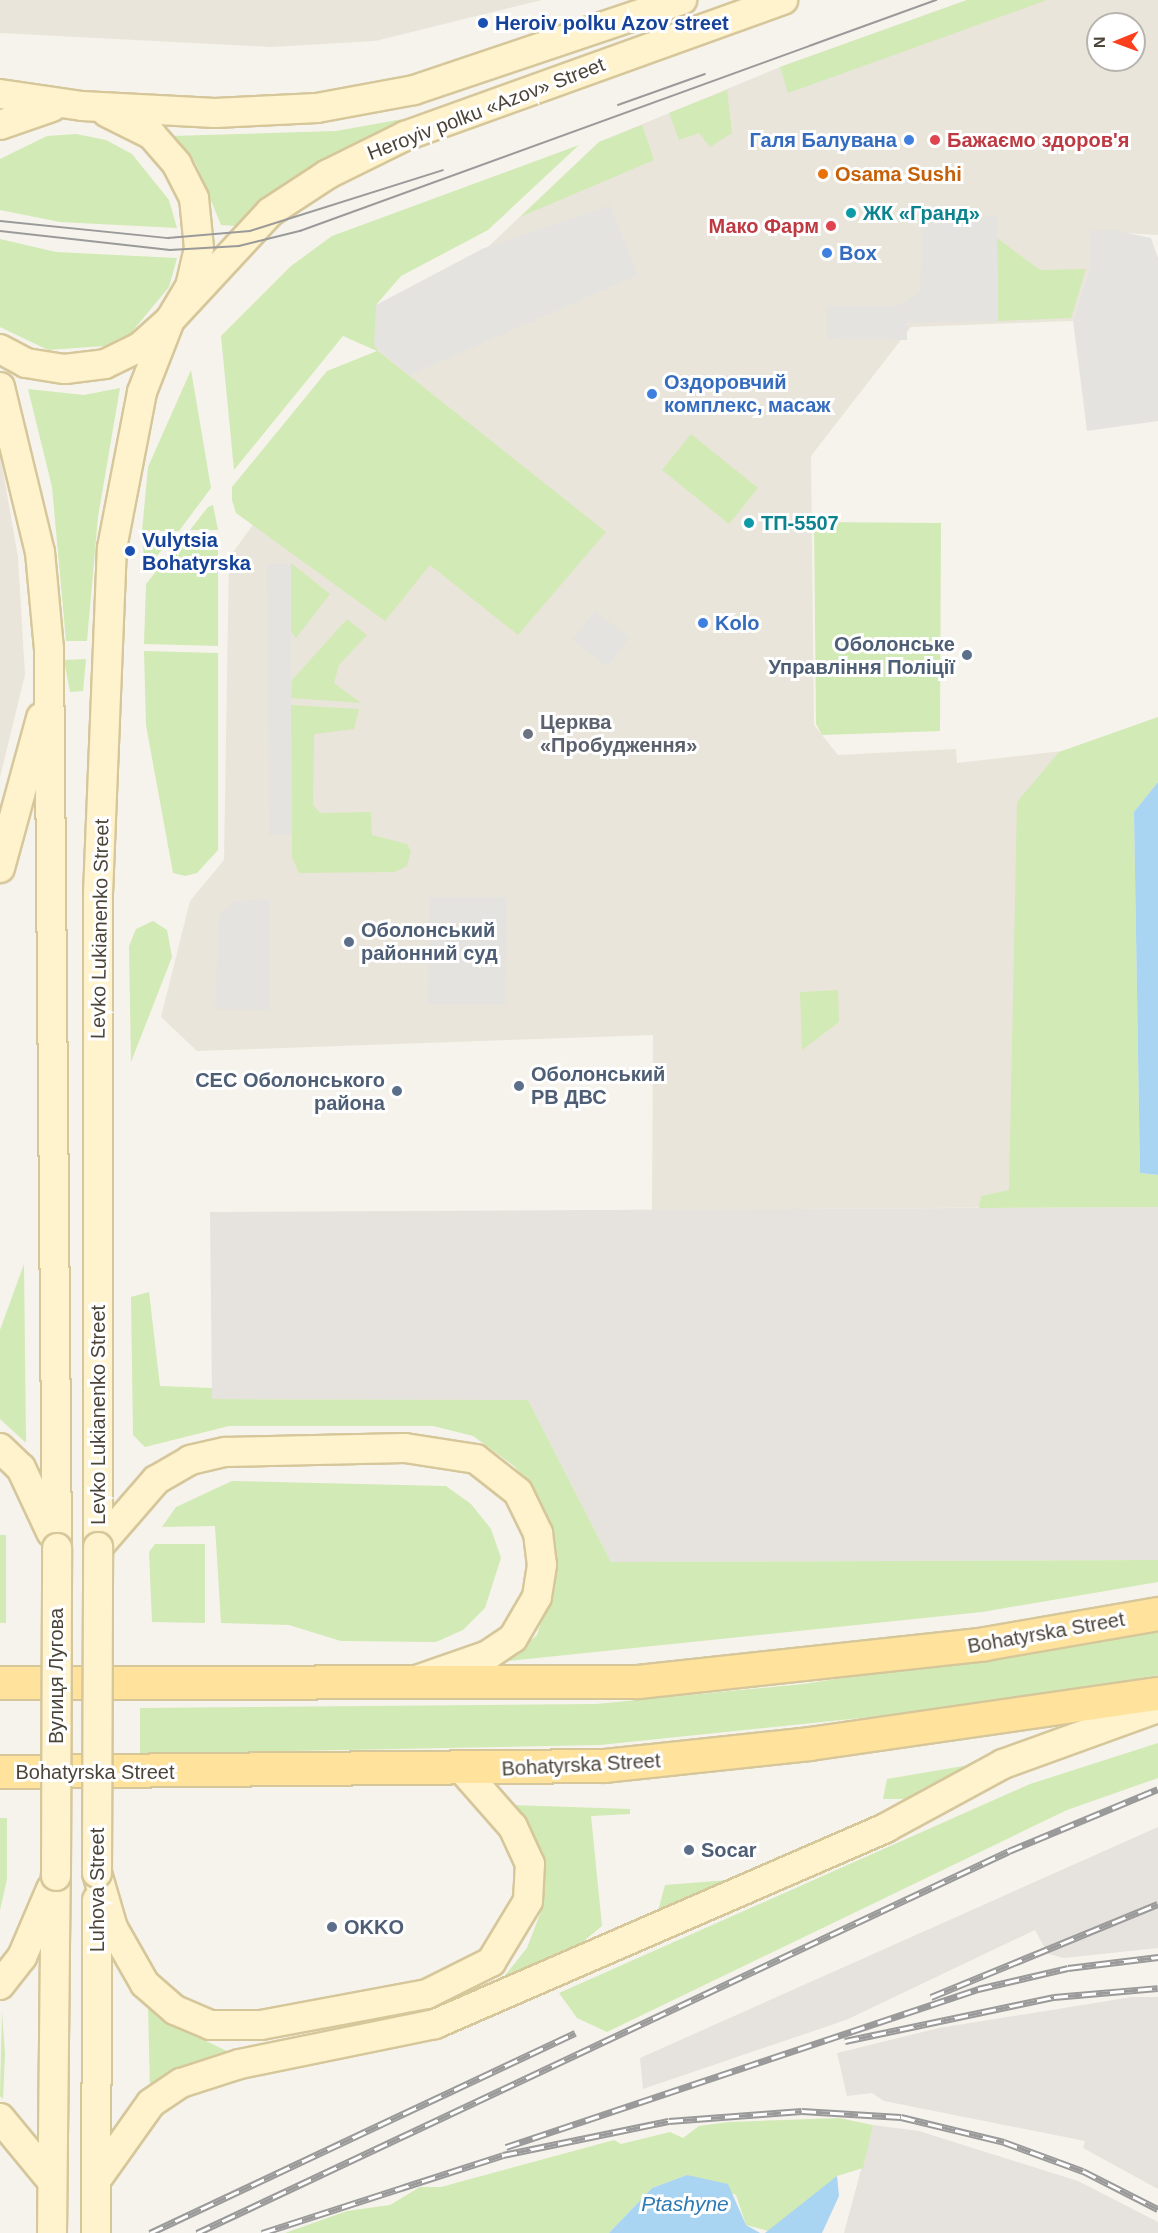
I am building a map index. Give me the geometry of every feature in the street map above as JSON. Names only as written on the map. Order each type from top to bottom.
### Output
[{"type":"main road","name":"Heroyiv polku «Azov» Street","points":[[82,106],[215,113],[317,108],[425,87],[682,0]]},
{"type":"main road","name":"Heroyiv polku «Azov» Street","points":[[170,320],[270,212],[328,174],[405,136],[783,0]]},
{"type":"main road","points":[[0,94],[82,106],[119,116],[152,135],[177,164],[194,198],[199,248],[190,287],[170,320],[140,347],[105,364],[65,369],[26,363],[0,349]]},
{"type":"main road","points":[[0,125],[43,107],[82,106]]},
{"type":"main road","name":"Levko Lukianenko Street","points":[[98,1547],[98,894],[112,548],[142,392],[170,320]]},
{"type":"main road","name":"Levko Lukianenko Street","points":[[0,387],[40,552],[50,687],[57,1548]]},
{"type":"main road","points":[[0,868],[50,687]]},
{"type":"main road","points":[[0,1448],[21,1468],[57,1548]]},
{"type":"main road","points":[[98,1547],[156,1480],[190,1460],[226,1452],[405,1448],[476,1459],[518,1492],[538,1533],[542,1565],[537,1597],[513,1638],[488,1655],[401,1685]]},
{"type":"main road","name":"Luhova Street","points":[[97,2223],[98,1547]]},
{"type":"main road","name":"Вулиця Лугова","points":[[56,1876],[57,1548]]},
{"type":"main road","name":"Bohatyrska Street","points":[[0,1683],[401,1685],[638,1682],[803,1667],[985,1644],[1158,1614]]},
{"type":"main road","name":"Bohatyrska Street","points":[[0,1772],[463,1770],[676,1761],[1158,1694]]},
{"type":"main road","points":[[97,2179],[151,2103],[181,2083],[240,2064],[435,2024],[886,1827],[1003,1764],[1158,1708]]},
{"type":"main road","points":[[97,1874],[113,1928],[146,1984],[175,2010],[210,2025],[261,2025],[427,1994],[491,1962],[528,1901],[530,1864],[513,1827],[463,1770]]},
{"type":"main road","points":[[0,1985],[22,1957],[56,1876]]},
{"type":"main road","name":"Luhova Street","points":[[52,2223],[56,1876]]},
{"type":"main road","points":[[0,2118],[52,2181]]},
{"type":"shaded area","points":[[0,0],[542,0],[375,41],[271,47],[0,33]]},
{"type":"shaded area","points":[[967,0],[1158,0],[1158,235],[1089,231],[1090,266],[1073,321],[911,327],[811,456],[814,725],[838,755],[956,749],[957,763],[1072,750],[1066,1207],[652,1210],[653,1035],[197,1051],[161,1017],[190,901],[224,860],[229,558],[378,351],[599,142],[780,67]]},
{"type":"shaded area","points":[[610,205],[638,275],[410,375],[374,346],[376,305],[484,248]]},
{"type":"shaded area","points":[[997,216],[998,321],[907,323],[907,340],[827,339],[827,306],[898,306],[920,292],[923,218]]},
{"type":"shaded area","points":[[1113,230],[1151,238],[1158,258],[1158,421],[1087,431],[1073,321],[1090,266],[1089,231]]},
{"type":"shaded area","points":[[0,454],[18,557],[25,675],[0,777]]},
{"type":"shaded area","points":[[267,564],[291,564],[291,835],[269,835]]},
{"type":"shaded area","points":[[595,611],[630,637],[607,667],[572,640]]},
{"type":"shaded area","points":[[429,897],[507,897],[506,1004],[428,1004]]},
{"type":"shaded area","points":[[269,899],[269,1010],[215,1009],[219,915],[233,901]]},
{"type":"shaded area","points":[[1158,1207],[1158,1560],[611,1562],[528,1400],[212,1399],[210,1212]]},
{"type":"shaded area","points":[[1158,1827],[1158,1948],[1064,1958],[1048,1954],[1035,1930],[846,2020],[643,2089],[640,2058]]},
{"type":"shaded area","points":[[1132,1997],[1158,1997],[1158,2189],[1083,2148],[1085,2141],[884,2101],[872,2093],[847,2096],[837,2053],[939,2028]]},
{"type":"shaded area","points":[[873,2125],[919,2131],[1078,2181],[1158,2222],[1158,2233],[844,2233]]},
{"type":"green space","points":[[967,0],[1047,0],[788,93],[780,67]]},
{"type":"green space","points":[[727,90],[732,133],[710,147],[699,133],[679,140],[669,113]]},
{"type":"green space","points":[[442,112],[336,154],[237,226],[221,225],[196,164],[171,136],[336,131]]},
{"type":"green space","points":[[642,125],[654,160],[520,217],[599,142]]},
{"type":"green space","points":[[76,134],[106,140],[132,154],[169,200],[177,228],[60,222],[0,210],[0,159],[47,136]]},
{"type":"green space","points":[[579,145],[488,230],[401,276],[376,305],[378,351],[606,532],[518,635],[430,565],[385,621],[236,513],[232,500],[232,487],[327,371],[377,351],[343,336],[234,470],[221,336],[291,266],[332,236]]},
{"type":"green space","points":[[997,238],[1040,270],[1086,269],[1071,318],[998,321]]},
{"type":"green space","points":[[0,239],[56,252],[177,258],[169,287],[131,333],[104,346],[48,350],[0,327]]},
{"type":"green space","points":[[191,370],[211,488],[179,531],[142,531],[148,467]]},
{"type":"green space","points":[[120,388],[98,517],[87,641],[66,641],[52,487],[28,389],[84,395]]},
{"type":"green space","points":[[691,434],[758,488],[729,524],[662,470]]},
{"type":"green space","points":[[213,505],[218,530],[190,530],[208,507]]},
{"type":"green space","points":[[814,522],[941,523],[940,731],[822,735],[816,724]]},
{"type":"green space","points":[[143,538],[172,538],[144,571]]},
{"type":"green space","points":[[183,538],[218,539],[218,646],[144,644],[146,584]]},
{"type":"green space","points":[[291,563],[330,594],[296,638],[290,630]]},
{"type":"green space","points":[[347,619],[367,635],[339,665],[334,683],[361,703],[291,698],[292,680]]},
{"type":"green space","points":[[144,651],[218,653],[218,850],[197,873],[185,876],[173,873],[146,725]]},
{"type":"green space","points":[[86,659],[83,691],[70,692],[64,660]]},
{"type":"green space","points":[[291,705],[359,709],[354,729],[314,734],[313,805],[320,813],[371,812],[372,835],[407,844],[411,851],[407,866],[395,872],[299,873],[292,857]]},
{"type":"green space","points":[[1158,717],[1158,782],[1134,812],[1140,1173],[1158,1175],[1158,1207],[979,1208],[981,1196],[1009,1190],[1017,802],[1059,752]]},
{"type":"green space","points":[[153,921],[167,930],[172,957],[131,1062],[129,946],[136,929]]},
{"type":"green space","points":[[838,990],[839,1022],[802,1050],[800,992]]},
{"type":"green space","points":[[24,1264],[26,1443],[0,1419],[0,1330]]},
{"type":"green space","points":[[149,1292],[160,1386],[212,1388],[212,1399],[528,1400],[611,1562],[1158,1560],[1158,1582],[982,1612],[507,1661],[537,1635],[550,1595],[549,1525],[531,1485],[514,1466],[473,1436],[433,1426],[229,1426],[145,1447],[133,1435],[131,1297]]},
{"type":"green space","points":[[232,1481],[446,1486],[471,1504],[491,1529],[501,1558],[485,1608],[463,1630],[436,1642],[341,1641],[289,1625],[221,1623],[215,1526],[162,1527],[176,1507]]},
{"type":"green space","points":[[0,1535],[6,1535],[6,1623],[0,1623]]},
{"type":"green space","points":[[155,1544],[205,1544],[205,1623],[152,1622],[149,1552]]},
{"type":"green space","points":[[1158,1628],[1158,1675],[995,1704],[600,1745],[140,1754],[140,1708],[596,1704],[804,1684]]},
{"type":"green space","points":[[1158,1743],[1158,1778],[1067,1810],[607,2032],[577,2018],[559,1993],[1030,1784]]},
{"type":"green space","points":[[981,1763],[908,1799],[883,1799],[887,1779]]},
{"type":"green space","points":[[512,1805],[630,1809],[630,1814],[591,1816],[602,1926],[569,1953],[499,1983],[527,1948],[543,1906],[538,1845]]},
{"type":"green space","points":[[0,1818],[7,1818],[7,1879],[0,1910]]},
{"type":"green space","points":[[729,1880],[658,1911],[665,1885]]},
{"type":"green space","points":[[148,2004],[173,2025],[233,2054],[150,2092]]},
{"type":"green space","points":[[2,2011],[5,2054],[3,2099],[0,2096]]},
{"type":"green space","points":[[839,2118],[873,2125],[863,2168],[837,2176],[772,2232],[746,2225],[736,2195],[687,2175],[652,2188],[609,2233],[285,2233],[347,2211],[390,2205],[420,2187],[441,2187],[614,2140],[621,2144],[670,2132],[683,2138],[699,2126],[729,2122]]},
{"type":"water","points":[[1158,782],[1158,1175],[1140,1173],[1134,812]]},
{"type":"water","name":"Ptashyne","points":[[687,2175],[728,2184],[746,2225],[760,2233],[609,2233],[652,2188]]},
{"type":"water","name":"Ptashyne","points":[[837,2176],[839,2196],[822,2233],[765,2233]]},
{"type":"tram line","points":[[0,231],[170,250],[239,246],[300,231],[936,0]]},
{"type":"tram line","points":[[618,105],[705,74]]},
{"type":"tram line","points":[[0,221],[168,238],[250,231],[443,170]]},
{"type":"railway","points":[[197,2233],[1009,1851],[1158,1789]]},
{"type":"railway","points":[[931,1997],[1158,1904]]},
{"type":"railway","points":[[506,2147],[978,1989],[1068,1968],[1158,1957]]},
{"type":"railway","points":[[845,2041],[1054,1997],[1158,1988]]},
{"type":"railway","points":[[150,2233],[575,2033]]},
{"type":"railway","points":[[262,2233],[503,2155],[669,2121],[802,2111],[901,2117],[1004,2142],[1083,2171],[1158,2209]]},
{"type":"place","name":"Heroiv polku Azov street","points":[[483,23]]},
{"type":"place","name":"Галя Балувана","points":[[909,140]]},
{"type":"place","name":"Бажаємо здоров'я","points":[[935,140]]},
{"type":"place","name":"Osama Sushi","points":[[823,174]]},
{"type":"place","name":"ЖК «Гранд»","points":[[851,213]]},
{"type":"place","name":"Мако Фарм","points":[[831,226]]},
{"type":"place","name":"Box","points":[[827,253]]},
{"type":"place","name":"Оздоровчий комплекс, масаж","points":[[652,394]]},
{"type":"place","name":"ТП-5507","points":[[749,523]]},
{"type":"place","name":"Vulytsia Bohatyrska","points":[[130,551]]},
{"type":"place","name":"Kolo","points":[[703,623]]},
{"type":"place","name":"Оболонське Управління Поліції","points":[[967,655]]},
{"type":"place","name":"Церква «Пробудження»","points":[[528,734]]},
{"type":"place","name":"Оболонський районний суд","points":[[349,942]]},
{"type":"place","name":"Оболонський РВ ДВС","points":[[519,1086]]},
{"type":"place","name":"СЕС Оболонського района","points":[[397,1091]]},
{"type":"place","name":"Socar","points":[[689,1850]]},
{"type":"place","name":"OKKO","points":[[332,1927]]}]
